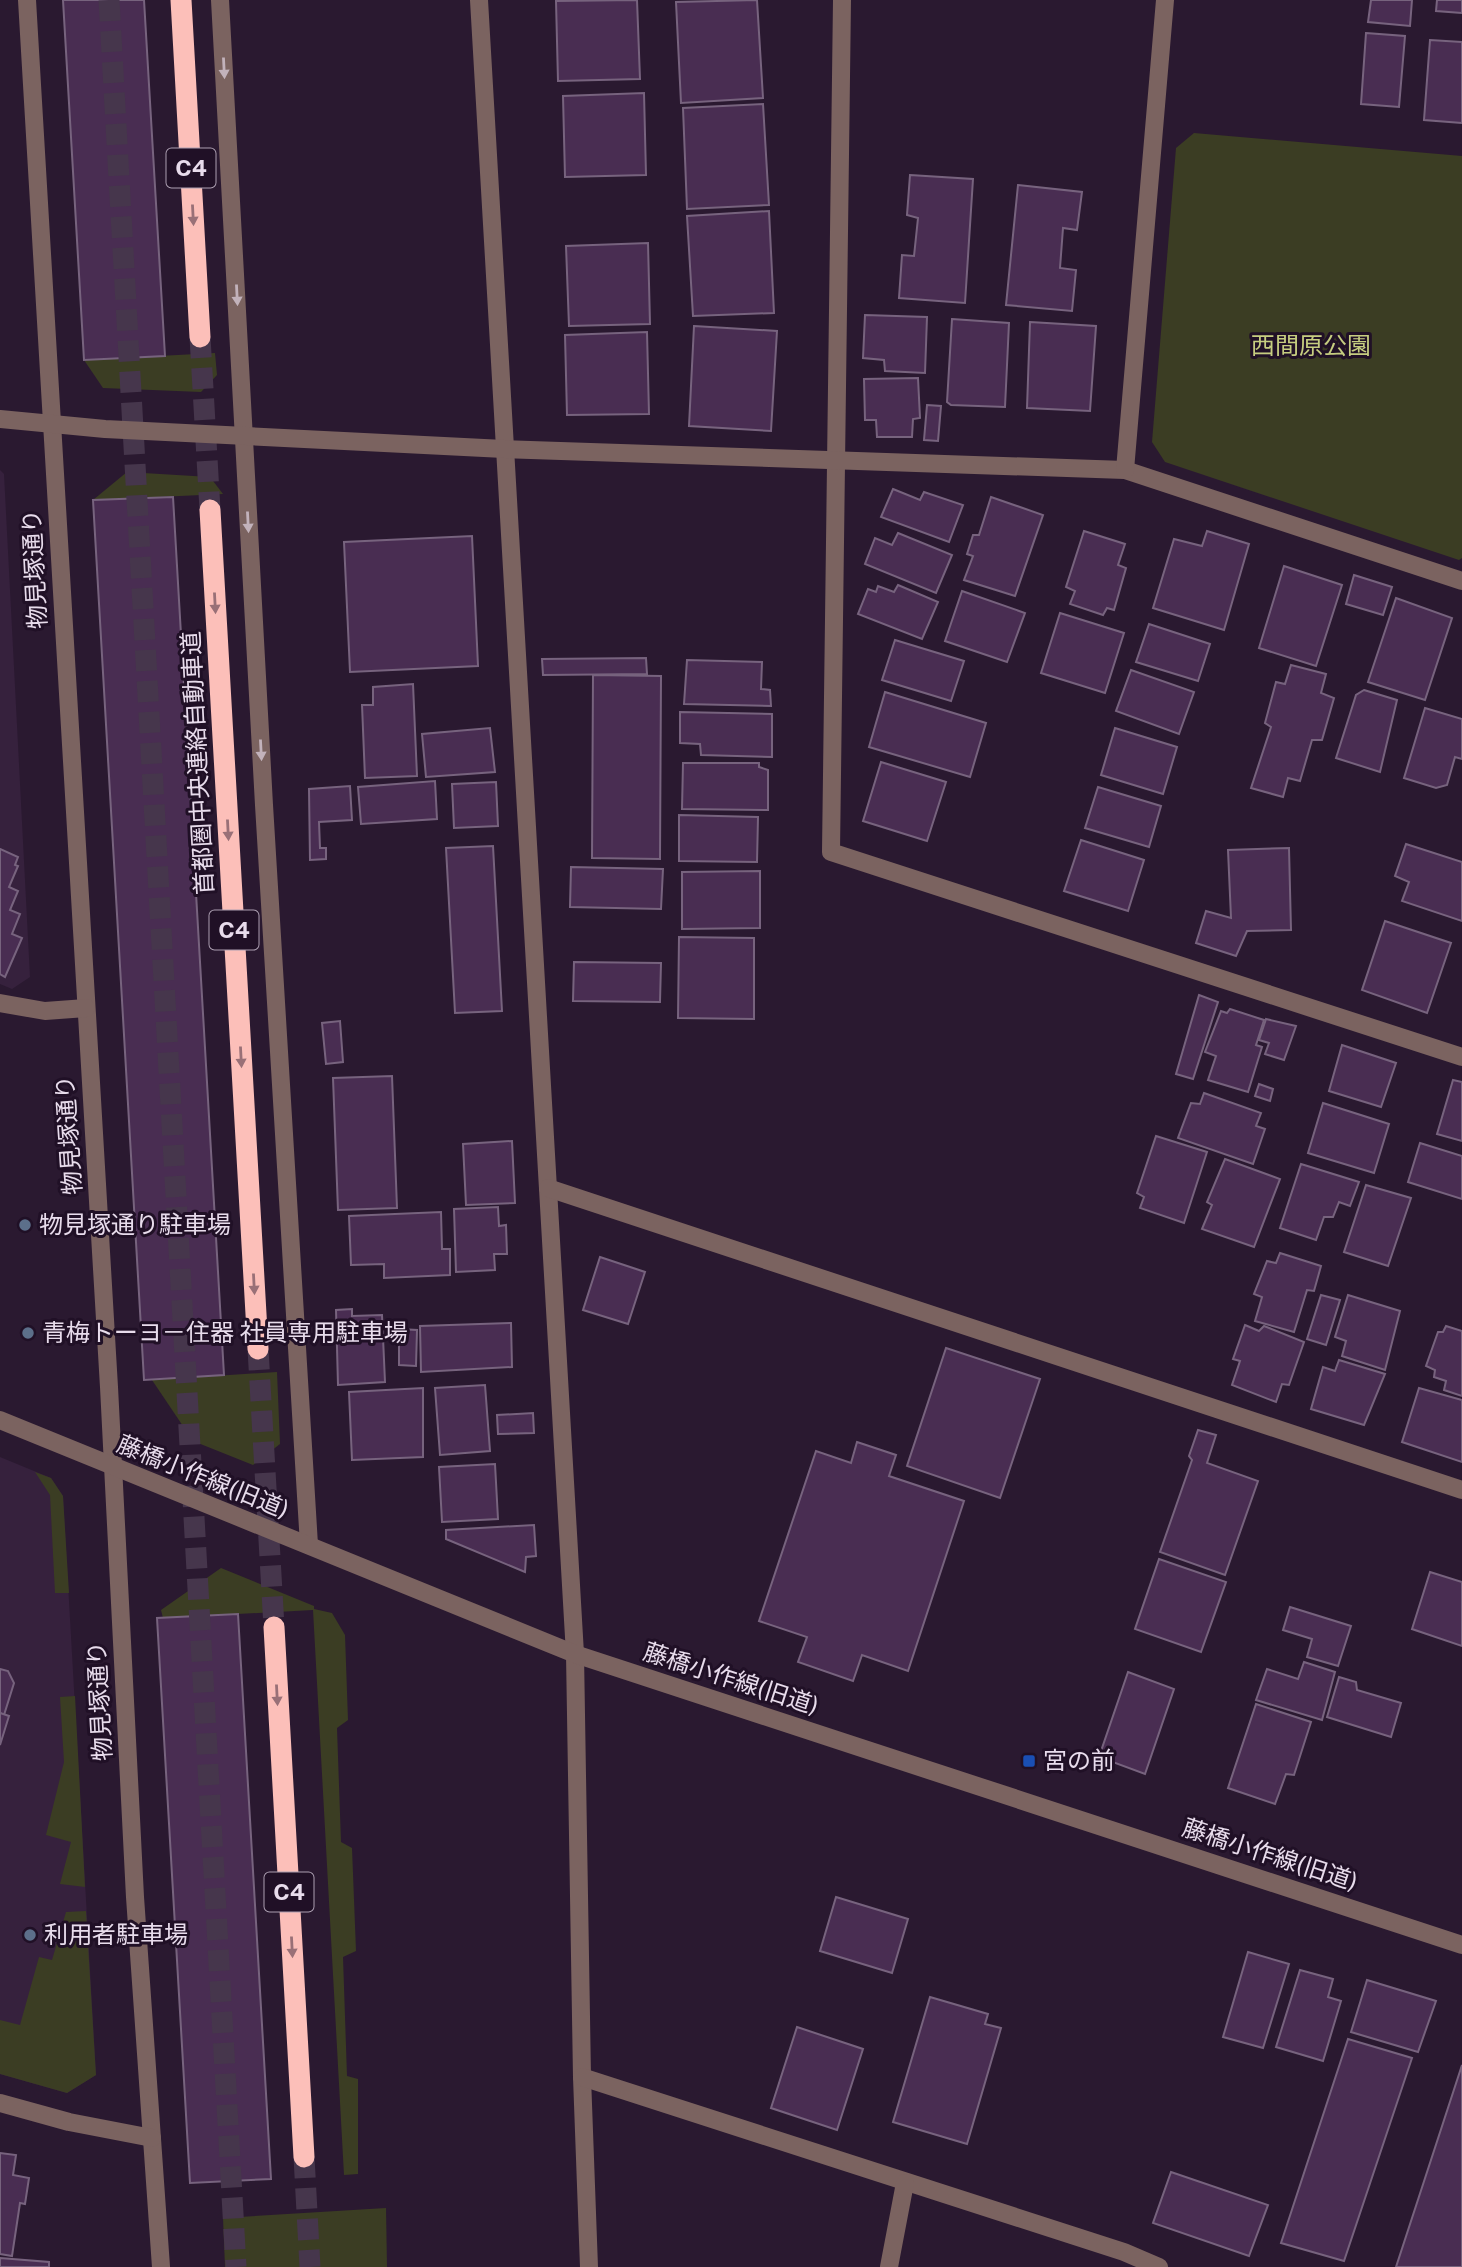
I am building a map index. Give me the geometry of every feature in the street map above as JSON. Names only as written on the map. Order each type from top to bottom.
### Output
[{"type":"highway","name":"C4","points":[[181,0],[200,337]]},
{"type":"highway","name":"首都圏中央連絡自動車道","points":[[210,510],[258,1349]]},
{"type":"highway","name":"C4","points":[[274,1627],[304,2157]]},
{"type":"street","name":"物見塚通り","points":[[27,0],[161,2267]]},
{"type":"street","points":[[220,0],[309,1545]]},
{"type":"street","points":[[479,0],[575,1654],[582,2077],[589,2267]]},
{"type":"street","points":[[842,0],[831,852],[1462,1057]]},
{"type":"street","points":[[1125,470],[1165,0]]},
{"type":"street","points":[[0,419],[504,449],[1125,470],[1462,581]]},
{"type":"street","points":[[0,1003],[45,1011],[86,1008]]},
{"type":"street","points":[[548,1188],[1462,1490]]},
{"type":"street","name":"藤橋小作線(旧道)","points":[[0,1420],[112,1468],[575,1654],[1462,1945]]},
{"type":"street","points":[[582,2077],[1124,2252],[1159,2267]]},
{"type":"street","points":[[0,2103],[69,2122],[152,2138]]},
{"type":"street","points":[[889,2267],[905,2183]]},
{"type":"shaded area","points":[[0,470],[4,474],[30,977],[12,989],[0,984]]},
{"type":"shaded area","points":[[0,1457],[51,1478],[63,1496],[96,2075],[67,2093],[0,2074]]},
{"type":"green space","name":"西間原公園","points":[[1194,133],[1462,156],[1462,558],[1459,560],[1165,462],[1152,442],[1176,148]]},
{"type":"green space","points":[[215,353],[217,375],[201,392],[103,388],[84,360]]},
{"type":"green space","points":[[127,472],[210,477],[223,494],[93,500]]},
{"type":"green space","points":[[277,1372],[280,1444],[253,1465],[193,1441],[152,1380]]},
{"type":"green space","points":[[35,1472],[51,1478],[63,1496],[69,1593],[55,1593],[50,1495]]},
{"type":"green space","points":[[221,1568],[314,1606],[314,1609],[332,1613],[345,1635],[348,1720],[337,1728],[341,1842],[352,1848],[356,1951],[343,1957],[347,2076],[358,2079],[358,2174],[344,2175],[313,1610],[163,1618],[161,1610]]},
{"type":"green space","points":[[75,1696],[85,1887],[60,1884],[71,1842],[46,1835],[64,1762],[60,1697]]},
{"type":"green space","points":[[86,1911],[96,2075],[67,2093],[0,2074],[0,2020],[20,2025],[39,1957],[52,1960],[66,1912]]},
{"type":"green space","points":[[386,2208],[387,2267],[225,2267],[223,2218]]},
{"type":"building","points":[[63,0],[144,0],[165,356],[84,360]]},
{"type":"building","points":[[637,0],[640,79],[558,81],[556,1]]},
{"type":"building","points":[[757,0],[763,98],[681,103],[676,2]]},
{"type":"building","points":[[1371,0],[1412,0],[1410,26],[1368,22]]},
{"type":"building","points":[[1437,0],[1462,0],[1462,13],[1436,11]]},
{"type":"building","points":[[1366,33],[1405,36],[1399,107],[1361,104]]},
{"type":"building","points":[[1430,40],[1462,42],[1462,123],[1424,120]]},
{"type":"building","points":[[644,93],[646,175],[565,177],[563,96]]},
{"type":"building","points":[[763,104],[769,205],[687,209],[683,108]]},
{"type":"building","points":[[910,175],[973,179],[965,303],[899,298],[902,255],[914,256],[918,218],[907,215]]},
{"type":"building","points":[[1018,185],[1082,192],[1077,230],[1063,228],[1060,268],[1076,270],[1072,311],[1006,305]]},
{"type":"building","points":[[769,211],[774,313],[693,316],[687,216]]},
{"type":"building","points":[[648,243],[650,324],[569,326],[566,246]]},
{"type":"building","points":[[865,315],[927,317],[925,373],[885,371],[884,360],[863,358]]},
{"type":"building","points":[[952,319],[1009,323],[1005,407],[951,405],[947,402]]},
{"type":"building","points":[[1030,322],[1096,326],[1090,411],[1027,408]]},
{"type":"building","points":[[694,326],[777,331],[771,431],[689,426]]},
{"type":"building","points":[[647,332],[649,414],[567,415],[565,335]]},
{"type":"building","points":[[918,378],[920,418],[913,419],[912,437],[877,437],[876,420],[865,420],[864,379]]},
{"type":"building","points":[[927,405],[941,406],[938,441],[924,440]]},
{"type":"building","points":[[893,489],[920,500],[924,492],[963,505],[949,542],[881,517]]},
{"type":"building","points":[[173,497],[224,1375],[144,1380],[93,500]]},
{"type":"building","points":[[991,497],[1043,515],[1015,596],[964,580],[973,556],[967,554],[973,535],[979,535]]},
{"type":"building","points":[[1084,531],[1125,544],[1118,565],[1126,568],[1114,610],[1107,608],[1103,615],[1070,604],[1075,591],[1066,587]]},
{"type":"building","points":[[1207,531],[1249,544],[1224,630],[1153,608],[1174,539],[1202,546]]},
{"type":"building","points":[[898,533],[952,555],[936,593],[865,564],[875,538],[892,545]]},
{"type":"building","points":[[472,536],[478,666],[350,672],[344,542]]},
{"type":"building","points":[[1284,566],[1342,585],[1316,666],[1259,648]]},
{"type":"building","points":[[1354,575],[1392,587],[1383,615],[1346,604]]},
{"type":"building","points":[[898,585],[938,602],[922,639],[858,614],[868,589],[876,592],[878,586],[894,592]]},
{"type":"building","points":[[962,591],[1025,613],[1007,662],[945,641]]},
{"type":"building","points":[[1396,598],[1452,618],[1425,700],[1368,682]]},
{"type":"building","points":[[1060,613],[1124,633],[1105,693],[1041,673]]},
{"type":"building","points":[[1149,624],[1210,644],[1198,681],[1136,662]]},
{"type":"building","points":[[895,640],[964,661],[951,701],[882,680]]},
{"type":"building","points":[[646,658],[647,674],[543,675],[542,659]]},
{"type":"building","points":[[687,660],[762,662],[761,689],[770,690],[771,706],[684,704]]},
{"type":"building","points":[[1291,665],[1326,674],[1321,693],[1334,698],[1322,740],[1312,740],[1300,781],[1288,778],[1283,797],[1251,788],[1271,727],[1265,723],[1276,682],[1285,684]]},
{"type":"building","points":[[1131,670],[1194,692],[1179,734],[1116,711]]},
{"type":"building","points":[[593,675],[661,676],[660,859],[592,858]]},
{"type":"building","points":[[413,684],[417,776],[365,778],[362,705],[373,705],[373,687]]},
{"type":"building","points":[[1364,690],[1397,700],[1380,772],[1336,758],[1356,695]]},
{"type":"building","points":[[885,692],[986,723],[970,777],[869,747]]},
{"type":"building","points":[[1425,708],[1462,719],[1462,759],[1455,757],[1447,785],[1436,788],[1404,778]]},
{"type":"building","points":[[680,712],[772,714],[772,757],[701,755],[700,744],[680,743]]},
{"type":"building","points":[[490,728],[495,772],[426,777],[422,734]]},
{"type":"building","points":[[1115,728],[1177,747],[1163,794],[1101,775]]},
{"type":"building","points":[[881,762],[946,782],[927,841],[863,821]]},
{"type":"building","points":[[683,763],[759,763],[759,767],[768,770],[768,810],[682,809]]},
{"type":"building","points":[[435,781],[437,819],[361,824],[358,787]]},
{"type":"building","points":[[496,782],[498,826],[454,828],[452,784]]},
{"type":"building","points":[[350,786],[352,820],[319,822],[320,848],[326,848],[326,859],[310,860],[309,789]]},
{"type":"building","points":[[1098,787],[1161,806],[1149,847],[1085,828]]},
{"type":"building","points":[[679,815],[758,817],[757,862],[679,861]]},
{"type":"building","points":[[1081,840],[1144,860],[1128,911],[1064,891]]},
{"type":"building","points":[[1406,844],[1462,862],[1462,921],[1402,901],[1409,882],[1395,876]]},
{"type":"building","points":[[493,846],[502,1011],[455,1013],[446,848]]},
{"type":"building","points":[[1289,848],[1291,930],[1247,931],[1236,956],[1196,943],[1206,911],[1231,918],[1228,850]]},
{"type":"building","points":[[0,849],[18,857],[15,865],[18,866],[9,887],[18,891],[10,910],[20,914],[12,934],[22,938],[5,977],[0,974]]},
{"type":"building","points":[[571,867],[663,869],[661,909],[570,907]]},
{"type":"building","points":[[760,871],[760,928],[682,929],[682,872]]},
{"type":"building","points":[[1385,921],[1451,943],[1427,1013],[1362,990]]},
{"type":"building","points":[[679,937],[754,938],[754,1019],[678,1018]]},
{"type":"building","points":[[574,962],[661,963],[660,1002],[573,1001]]},
{"type":"building","points":[[1199,995],[1218,1002],[1193,1079],[1176,1074]]},
{"type":"building","points":[[1230,1009],[1264,1020],[1256,1045],[1262,1047],[1248,1092],[1208,1080],[1216,1056],[1205,1052],[1221,1011],[1227,1013]]},
{"type":"building","points":[[1266,1019],[1296,1026],[1284,1060],[1265,1054],[1269,1043],[1259,1040]]},
{"type":"building","points":[[340,1021],[343,1062],[326,1064],[322,1023]]},
{"type":"building","points":[[1342,1045],[1396,1063],[1381,1107],[1329,1091]]},
{"type":"building","points":[[392,1076],[397,1208],[338,1210],[333,1078]]},
{"type":"building","points":[[1453,1080],[1462,1082],[1462,1141],[1437,1134]]},
{"type":"building","points":[[1259,1084],[1273,1089],[1270,1101],[1255,1096]]},
{"type":"building","points":[[1204,1093],[1261,1113],[1256,1126],[1265,1129],[1253,1164],[1178,1138],[1191,1103],[1200,1104]]},
{"type":"building","points":[[1323,1103],[1389,1124],[1374,1173],[1308,1153]]},
{"type":"building","points":[[1156,1136],[1207,1152],[1184,1223],[1140,1208],[1144,1197],[1137,1193]]},
{"type":"building","points":[[512,1141],[515,1203],[466,1205],[463,1144]]},
{"type":"building","points":[[1420,1143],[1462,1156],[1462,1199],[1408,1182]]},
{"type":"building","points":[[1225,1159],[1280,1179],[1254,1247],[1202,1229],[1212,1205],[1207,1202]]},
{"type":"building","points":[[1301,1164],[1359,1182],[1350,1206],[1339,1202],[1333,1217],[1324,1217],[1316,1240],[1280,1228]]},
{"type":"building","points":[[1366,1185],[1411,1198],[1388,1266],[1344,1252]]},
{"type":"building","points":[[498,1207],[499,1226],[506,1225],[507,1254],[494,1254],[495,1270],[456,1272],[454,1209]]},
{"type":"building","points":[[441,1212],[442,1249],[450,1249],[450,1275],[384,1278],[384,1264],[351,1265],[349,1216]]},
{"type":"building","points":[[1280,1253],[1321,1266],[1314,1291],[1307,1290],[1294,1332],[1255,1321],[1262,1297],[1254,1294],[1267,1261],[1276,1263]]},
{"type":"building","points":[[600,1257],[645,1272],[628,1324],[583,1310]]},
{"type":"building","points":[[1321,1295],[1340,1300],[1326,1345],[1307,1339]]},
{"type":"building","points":[[1348,1295],[1400,1311],[1385,1370],[1342,1356],[1346,1341],[1335,1337]]},
{"type":"building","points":[[352,1309],[352,1316],[382,1315],[385,1382],[338,1385],[336,1310]]},
{"type":"building","points":[[511,1323],[512,1367],[421,1372],[420,1326]]},
{"type":"building","points":[[1245,1325],[1259,1331],[1264,1326],[1304,1342],[1289,1385],[1282,1384],[1276,1402],[1232,1385],[1240,1361],[1233,1359]]},
{"type":"building","points":[[1446,1326],[1462,1331],[1462,1396],[1444,1390],[1446,1381],[1434,1377],[1435,1370],[1426,1366],[1438,1332],[1443,1332]]},
{"type":"building","points":[[399,1329],[417,1330],[416,1366],[399,1365]]},
{"type":"building","points":[[946,1348],[1040,1379],[1000,1498],[907,1466]]},
{"type":"building","points":[[1339,1360],[1385,1374],[1364,1425],[1311,1409],[1323,1367],[1335,1371]]},
{"type":"building","points":[[485,1385],[490,1451],[440,1455],[435,1388]]},
{"type":"building","points":[[423,1388],[423,1457],[352,1460],[349,1392]]},
{"type":"building","points":[[1419,1388],[1462,1400],[1462,1462],[1402,1442]]},
{"type":"building","points":[[533,1413],[534,1433],[498,1434],[497,1415]]},
{"type":"building","points":[[1198,1430],[1216,1435],[1207,1463],[1258,1481],[1225,1575],[1160,1552],[1192,1460],[1189,1456]]},
{"type":"building","points":[[857,1442],[896,1455],[889,1476],[964,1501],[908,1671],[862,1655],[853,1681],[798,1662],[807,1637],[759,1621],[816,1451],[851,1463]]},
{"type":"building","points":[[495,1464],[498,1519],[442,1522],[439,1467]]},
{"type":"building","points":[[534,1525],[536,1556],[526,1557],[525,1572],[446,1539],[446,1530]]},
{"type":"building","points":[[1159,1559],[1226,1582],[1201,1652],[1135,1629]]},
{"type":"building","points":[[1430,1572],[1462,1582],[1462,1646],[1412,1629]]},
{"type":"building","points":[[1290,1607],[1351,1626],[1338,1666],[1307,1657],[1312,1639],[1283,1630]]},
{"type":"building","points":[[238,1614],[271,2179],[190,2183],[157,1618]]},
{"type":"building","points":[[1304,1662],[1335,1672],[1322,1720],[1256,1700],[1267,1669],[1298,1679]]},
{"type":"building","points":[[0,1669],[8,1671],[14,1683],[4,1715],[0,1713]]},
{"type":"building","points":[[1128,1672],[1174,1689],[1145,1774],[1099,1757]]},
{"type":"building","points":[[1339,1677],[1356,1682],[1357,1690],[1401,1703],[1391,1737],[1327,1717]]},
{"type":"building","points":[[1256,1704],[1311,1722],[1294,1775],[1286,1774],[1275,1804],[1228,1788]]},
{"type":"building","points":[[0,1713],[9,1716],[0,1745]]},
{"type":"building","points":[[836,1897],[908,1919],[892,1973],[820,1951]]},
{"type":"building","points":[[1248,1952],[1289,1964],[1263,2048],[1223,2037]]},
{"type":"building","points":[[1300,1970],[1333,1979],[1328,1997],[1341,2001],[1323,2061],[1276,2047]]},
{"type":"building","points":[[1367,1980],[1436,2001],[1418,2052],[1351,2032]]},
{"type":"building","points":[[930,1997],[988,2014],[985,2024],[1001,2028],[967,2144],[893,2122]]},
{"type":"building","points":[[797,2027],[863,2049],[837,2130],[771,2108]]},
{"type":"building","points":[[1348,2039],[1412,2058],[1344,2261],[1281,2243]]},
{"type":"building","points":[[1462,2065],[1462,2267],[1396,2267]]},
{"type":"building","points":[[0,2153],[16,2155],[13,2175],[29,2178],[25,2204],[20,2203],[12,2256],[0,2254]]},
{"type":"building","points":[[1171,2172],[1268,2205],[1249,2256],[1153,2223]]},
{"type":"building","points":[[0,2258],[49,2262],[49,2267],[0,2267]]},
{"type":"tunnel","points":[[109,0],[236,2267]]},
{"type":"tunnel","points":[[200,337],[210,510]]},
{"type":"tunnel","points":[[258,1349],[274,1627]]},
{"type":"tunnel","points":[[304,2157],[310,2267]]},
{"type":"place","name":"物見塚通り駐車場","points":[[25,1225]]},
{"type":"place","name":"青梅トーヨ－住器 社員専用駐車場","points":[[28,1333]]},
{"type":"place","name":"宮の前","points":[[1029,1761]]},
{"type":"place","name":"利用者駐車場","points":[[30,1935]]}]
